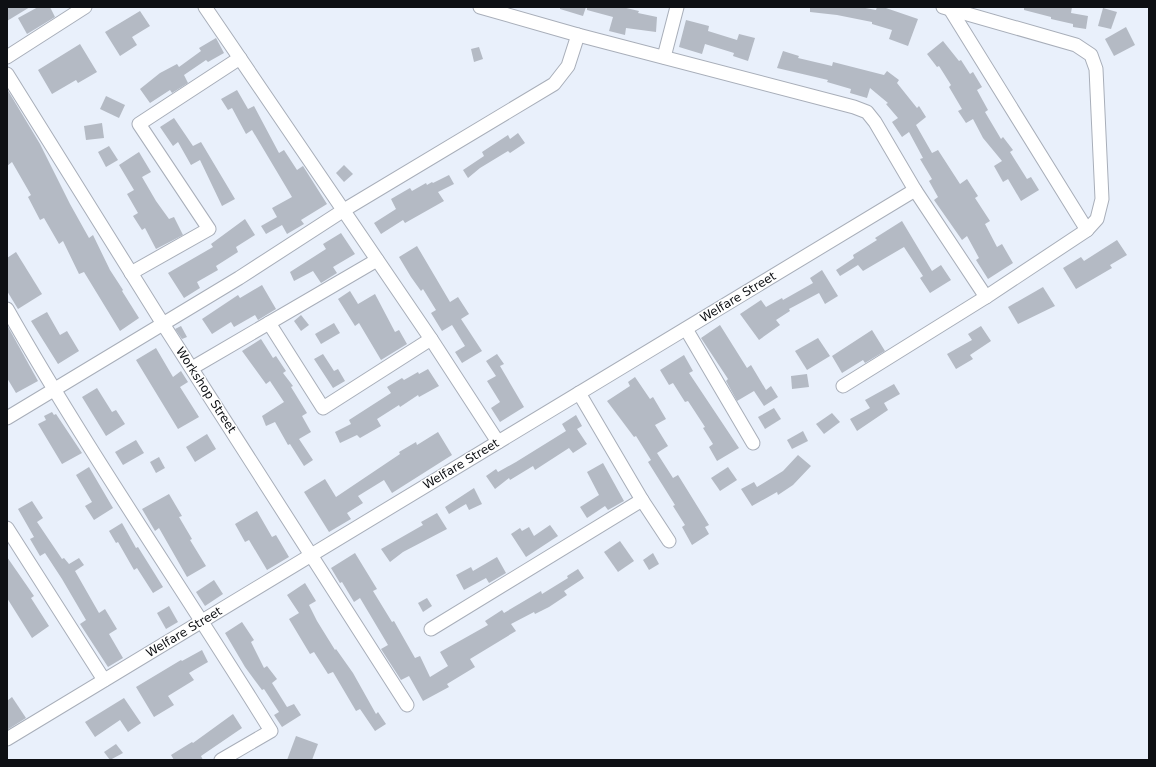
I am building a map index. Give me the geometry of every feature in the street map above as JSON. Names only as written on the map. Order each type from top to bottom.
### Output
[{"type":"street","points":[[205,7],[431,339],[498,442]]},
{"type":"street","points":[[480,7],[578,35],[854,107],[866,112],[875,122],[915,190],[986,297]]},
{"type":"street","points":[[664,57],[677,7]]},
{"type":"street","points":[[946,8],[1087,230]]},
{"type":"street","points":[[843,386],[986,297],[1087,230],[1097,219],[1102,199],[1096,69],[1091,56],[1076,45],[946,8]]},
{"type":"street","points":[[7,57],[77,9]]},
{"type":"street","points":[[7,418],[239,278],[344,210],[554,84],[568,66],[578,35]]},
{"type":"street","points":[[131,273],[209,229],[139,124],[240,58]]},
{"type":"street","name":"Workshop Street","points":[[7,74],[163,324],[312,554],[407,705]]},
{"type":"street","name":"Welfare Street","points":[[7,739],[915,190]]},
{"type":"street","points":[[192,368],[377,260]]},
{"type":"street","points":[[7,310],[53,390],[271,731],[220,760]]},
{"type":"street","points":[[269,323],[323,408],[431,339]]},
{"type":"street","points":[[686,329],[753,443]]},
{"type":"street","points":[[579,393],[642,500],[669,540]]},
{"type":"street","points":[[431,629],[642,500]]},
{"type":"street","points":[[7,528],[104,680]]},
{"type":"building","points":[[7,7],[30,7],[7,21]]},
{"type":"building","points":[[38,7],[50,7],[55,17],[27,34],[18,18]]},
{"type":"building","points":[[560,7],[586,7],[583,16],[560,9]]},
{"type":"building","points":[[587,7],[622,7],[639,11],[638,13],[657,17],[656,32],[626,28],[625,35],[609,31],[613,17],[587,10]]},
{"type":"building","points":[[810,7],[860,7],[876,10],[877,7],[883,7],[918,19],[908,46],[889,39],[892,30],[872,24],[872,22],[837,15],[810,12]]},
{"type":"building","points":[[1024,7],[1072,7],[1071,13],[1088,16],[1086,29],[1073,27],[1073,24],[1051,19],[1051,17],[1024,10]]},
{"type":"building","points":[[1103,8],[1117,12],[1111,29],[1098,26]]},
{"type":"building","points":[[140,11],[150,26],[132,37],[137,45],[120,56],[105,32]]},
{"type":"building","points":[[686,20],[709,26],[708,31],[737,40],[739,34],[755,38],[748,61],[733,56],[734,53],[705,44],[702,54],[679,47]]},
{"type":"building","points":[[1126,27],[1135,45],[1114,56],[1105,39]]},
{"type":"building","points":[[216,38],[224,53],[208,62],[206,60],[184,75],[188,83],[172,93],[170,90],[150,103],[140,89],[160,73],[177,64],[179,67],[201,51],[199,48]]},
{"type":"building","points":[[943,41],[959,61],[961,60],[970,74],[973,72],[982,87],[977,90],[988,110],[985,112],[1001,139],[1003,137],[1013,150],[1010,152],[1027,179],[1031,177],[1039,190],[1021,201],[1008,179],[1003,182],[994,166],[1002,161],[983,138],[973,119],[966,123],[958,111],[962,109],[949,87],[951,85],[939,66],[937,67],[927,54]]},
{"type":"building","points":[[80,44],[97,72],[78,83],[76,80],[52,94],[38,70]]},
{"type":"building","points":[[479,47],[483,59],[474,62],[471,49]]},
{"type":"building","points":[[783,51],[799,56],[798,58],[832,66],[833,62],[884,75],[887,71],[899,80],[897,83],[917,108],[919,106],[926,117],[916,125],[932,153],[938,150],[960,184],[967,179],[978,196],[975,198],[990,221],[985,224],[997,247],[1002,244],[1013,263],[988,279],[976,260],[979,258],[967,236],[962,240],[934,200],[938,197],[929,181],[932,179],[920,159],[923,158],[909,132],[902,137],[892,122],[898,118],[886,104],[888,103],[870,88],[867,98],[850,93],[851,89],[827,82],[828,80],[777,68]]},
{"type":"building","points":[[7,89],[40,144],[89,238],[93,235],[110,270],[139,318],[120,331],[84,272],[79,274],[63,241],[59,244],[44,218],[40,220],[28,197],[31,195],[12,162],[7,166]]},
{"type":"building","points":[[237,90],[248,109],[254,106],[279,153],[284,150],[297,170],[303,166],[327,204],[301,220],[304,224],[287,234],[282,225],[266,234],[261,226],[277,217],[272,208],[292,197],[252,130],[246,134],[232,108],[228,110],[221,99]]},
{"type":"building","points":[[106,96],[125,105],[119,118],[100,109]]},
{"type":"building","points":[[174,118],[193,146],[201,142],[235,199],[222,206],[200,160],[191,165],[178,142],[173,146],[160,127]]},
{"type":"building","points":[[102,123],[104,138],[86,140],[84,126]]},
{"type":"building","points":[[518,133],[525,143],[510,153],[508,151],[480,168],[468,178],[463,170],[484,156],[482,152],[508,135],[510,139]]},
{"type":"building","points":[[109,146],[118,160],[106,167],[98,152]]},
{"type":"building","points":[[139,152],[151,172],[142,177],[156,201],[169,219],[174,217],[183,235],[156,249],[145,228],[142,230],[133,216],[138,213],[127,194],[134,190],[119,165]]},
{"type":"building","points":[[344,165],[353,174],[344,182],[336,173]]},
{"type":"building","points":[[449,175],[454,184],[438,192],[444,201],[405,223],[403,220],[381,234],[374,223],[396,209],[391,199],[410,188],[412,191],[426,183],[427,185],[432,182],[433,183]]},
{"type":"building","points":[[245,219],[255,235],[236,247],[238,252],[216,266],[218,270],[197,282],[200,288],[184,298],[168,273],[213,247],[211,244]]},
{"type":"building","points":[[902,221],[932,271],[941,265],[951,280],[930,293],[920,278],[923,276],[904,247],[863,271],[858,265],[840,276],[836,270],[854,258],[853,255],[877,240],[875,238]]},
{"type":"building","points":[[341,233],[355,254],[333,267],[337,273],[321,283],[313,271],[294,281],[290,272],[326,249],[323,244]]},
{"type":"building","points":[[1117,240],[1127,255],[1110,265],[1112,268],[1076,289],[1063,268],[1081,257],[1084,261]]},
{"type":"building","points":[[417,246],[450,302],[458,297],[469,314],[461,319],[482,351],[462,363],[455,352],[465,346],[452,325],[442,331],[431,313],[436,310],[423,289],[421,291],[411,277],[399,257]]},
{"type":"building","points":[[16,252],[42,294],[18,309],[7,291],[7,258]]},
{"type":"building","points":[[822,270],[838,296],[825,304],[819,293],[789,309],[790,311],[776,320],[780,325],[759,340],[740,314],[761,300],[766,307],[782,298],[783,300],[813,283],[810,278]]},
{"type":"building","points":[[262,285],[276,309],[258,320],[255,315],[234,327],[231,322],[212,334],[202,319],[238,295],[240,298]]},
{"type":"building","points":[[1043,287],[1055,306],[1018,324],[1008,307]]},
{"type":"building","points":[[350,291],[358,304],[375,294],[395,332],[399,330],[407,344],[381,360],[359,323],[355,326],[338,299]]},
{"type":"building","points":[[47,312],[60,335],[67,331],[79,351],[58,364],[31,321]]},
{"type":"building","points":[[301,315],[309,325],[301,331],[294,321]]},
{"type":"building","points":[[334,323],[340,333],[321,344],[315,334]]},
{"type":"building","points":[[7,325],[38,381],[16,393],[7,378]]},
{"type":"building","points":[[720,325],[747,368],[751,365],[766,390],[771,386],[778,397],[764,406],[754,391],[737,401],[726,381],[728,379],[701,338]]},
{"type":"building","points":[[181,326],[187,337],[182,339],[175,329]]},
{"type":"building","points":[[981,326],[991,341],[970,355],[973,359],[956,369],[947,354],[972,340],[968,334]]},
{"type":"building","points":[[872,330],[885,351],[865,363],[863,360],[842,373],[832,356]]},
{"type":"building","points":[[818,338],[830,356],[807,370],[795,351]]},
{"type":"building","points":[[261,339],[273,358],[276,356],[286,371],[283,373],[293,386],[291,387],[307,413],[302,416],[311,432],[299,439],[313,460],[304,466],[290,444],[288,445],[275,422],[266,426],[262,416],[284,402],[270,381],[266,384],[242,351]]},
{"type":"building","points":[[156,348],[173,377],[181,371],[188,382],[180,387],[199,417],[178,429],[136,360]]},
{"type":"building","points":[[323,354],[334,371],[338,369],[345,381],[333,388],[314,359]]},
{"type":"building","points":[[497,354],[504,364],[500,366],[524,407],[500,422],[491,408],[500,402],[487,381],[496,376],[486,361]]},
{"type":"building","points":[[684,355],[693,371],[689,373],[739,448],[717,461],[709,447],[713,444],[703,428],[705,427],[688,401],[685,402],[673,383],[669,385],[660,370]]},
{"type":"building","points":[[428,369],[439,386],[419,397],[418,395],[400,407],[399,405],[377,419],[381,426],[360,438],[357,435],[340,443],[335,432],[351,424],[349,420],[391,393],[387,387],[402,378],[404,380],[418,372],[419,374]]},
{"type":"building","points":[[807,374],[809,387],[792,389],[791,376]]},
{"type":"building","points":[[635,377],[650,399],[653,397],[666,419],[655,425],[668,446],[657,453],[673,478],[678,475],[709,525],[705,527],[709,534],[692,545],[682,527],[685,525],[673,506],[675,505],[648,462],[651,460],[636,436],[634,437],[607,401],[630,386],[628,382]]},
{"type":"building","points":[[894,384],[900,394],[884,403],[888,410],[857,431],[850,419],[870,408],[865,400]]},
{"type":"building","points":[[97,388],[112,412],[116,410],[125,424],[106,436],[82,397]]},
{"type":"building","points":[[774,408],[781,419],[765,429],[758,417]]},
{"type":"building","points":[[52,412],[54,415],[56,414],[82,453],[62,464],[38,424],[46,420],[44,416]]},
{"type":"building","points":[[832,413],[840,422],[824,434],[816,424]]},
{"type":"building","points":[[576,415],[582,426],[577,429],[587,444],[573,453],[569,448],[535,470],[533,466],[510,480],[509,478],[495,489],[486,476],[496,469],[498,472],[516,462],[566,431],[562,424]]},
{"type":"building","points":[[803,431],[808,441],[792,449],[787,440]]},
{"type":"building","points":[[438,432],[452,455],[392,493],[384,480],[358,496],[363,503],[347,513],[351,519],[329,532],[304,492],[325,479],[336,497],[400,454],[399,452],[416,442],[417,445]]},
{"type":"building","points":[[207,434],[216,449],[195,462],[186,447]]},
{"type":"building","points":[[136,440],[144,453],[123,465],[115,452]]},
{"type":"building","points":[[798,455],[811,466],[793,485],[778,495],[777,492],[752,506],[741,489],[754,482],[757,487],[783,471]]},
{"type":"building","points":[[159,457],[165,468],[156,473],[150,462]]},
{"type":"building","points":[[603,463],[624,501],[608,510],[605,506],[587,518],[580,507],[599,495],[587,472]]},
{"type":"building","points":[[89,467],[113,508],[94,520],[85,506],[92,502],[76,475]]},
{"type":"building","points":[[728,467],[737,480],[720,491],[711,478]]},
{"type":"building","points":[[474,488],[482,504],[469,510],[466,504],[449,514],[445,507]]},
{"type":"building","points":[[169,494],[182,516],[179,517],[192,539],[190,540],[206,566],[187,577],[159,528],[155,531],[142,509]]},
{"type":"building","points":[[32,501],[43,518],[37,522],[62,559],[64,558],[69,564],[79,558],[84,565],[75,571],[99,613],[105,609],[117,629],[109,634],[123,658],[108,667],[80,624],[86,620],[62,579],[45,553],[40,556],[30,539],[34,537],[18,509]]},
{"type":"building","points":[[257,511],[272,537],[276,535],[289,557],[267,570],[249,540],[245,542],[235,524]]},
{"type":"building","points":[[437,513],[447,529],[403,552],[390,562],[381,549],[423,525],[421,522]]},
{"type":"building","points":[[122,523],[136,548],[138,547],[163,587],[153,593],[137,568],[134,570],[118,542],[116,543],[109,531]]},
{"type":"building","points":[[550,525],[558,536],[526,557],[511,534],[520,528],[522,531],[529,527],[534,536]]},
{"type":"building","points":[[620,541],[634,561],[618,572],[604,552]]},
{"type":"building","points":[[355,553],[377,589],[373,591],[392,622],[394,621],[415,658],[420,656],[430,677],[448,666],[440,652],[488,625],[485,621],[502,610],[504,613],[541,591],[542,594],[568,578],[567,576],[578,569],[584,578],[564,591],[567,595],[549,607],[535,614],[534,612],[511,624],[516,631],[470,659],[475,667],[447,684],[449,687],[423,701],[409,676],[401,680],[381,649],[388,645],[360,598],[354,602],[342,582],[340,583],[331,568]]},
{"type":"building","points":[[653,553],[659,564],[649,570],[643,560]]},
{"type":"building","points":[[7,557],[34,596],[31,598],[49,626],[32,638],[7,598]]},
{"type":"building","points":[[497,557],[506,573],[489,583],[486,578],[464,590],[456,575],[471,567],[473,571]]},
{"type":"building","points":[[214,580],[223,594],[205,606],[196,592]]},
{"type":"building","points":[[305,583],[316,601],[309,605],[317,621],[335,650],[336,649],[353,673],[376,714],[378,712],[386,724],[375,731],[360,709],[356,711],[333,672],[328,674],[314,652],[310,654],[289,619],[299,613],[287,595]]},
{"type":"building","points":[[427,598],[432,606],[423,612],[418,603]]},
{"type":"building","points":[[169,606],[178,622],[166,629],[157,613]]},
{"type":"building","points":[[242,622],[254,640],[251,642],[264,668],[267,666],[277,679],[272,683],[287,707],[294,704],[301,715],[282,727],[274,715],[279,712],[264,689],[262,690],[245,667],[225,633]]},
{"type":"building","points":[[202,650],[208,662],[189,673],[194,680],[168,696],[174,705],[154,717],[136,687],[181,660],[182,661]]},
{"type":"building","points":[[12,697],[26,718],[7,730],[7,701]]},
{"type":"building","points":[[124,698],[141,723],[128,732],[120,720],[95,737],[85,722]]},
{"type":"building","points":[[233,714],[242,728],[201,756],[203,760],[174,760],[171,755],[192,742],[193,743]]},
{"type":"building","points":[[296,736],[318,744],[312,760],[287,760]]},
{"type":"building","points":[[116,744],[123,753],[110,760],[104,752]]}]
